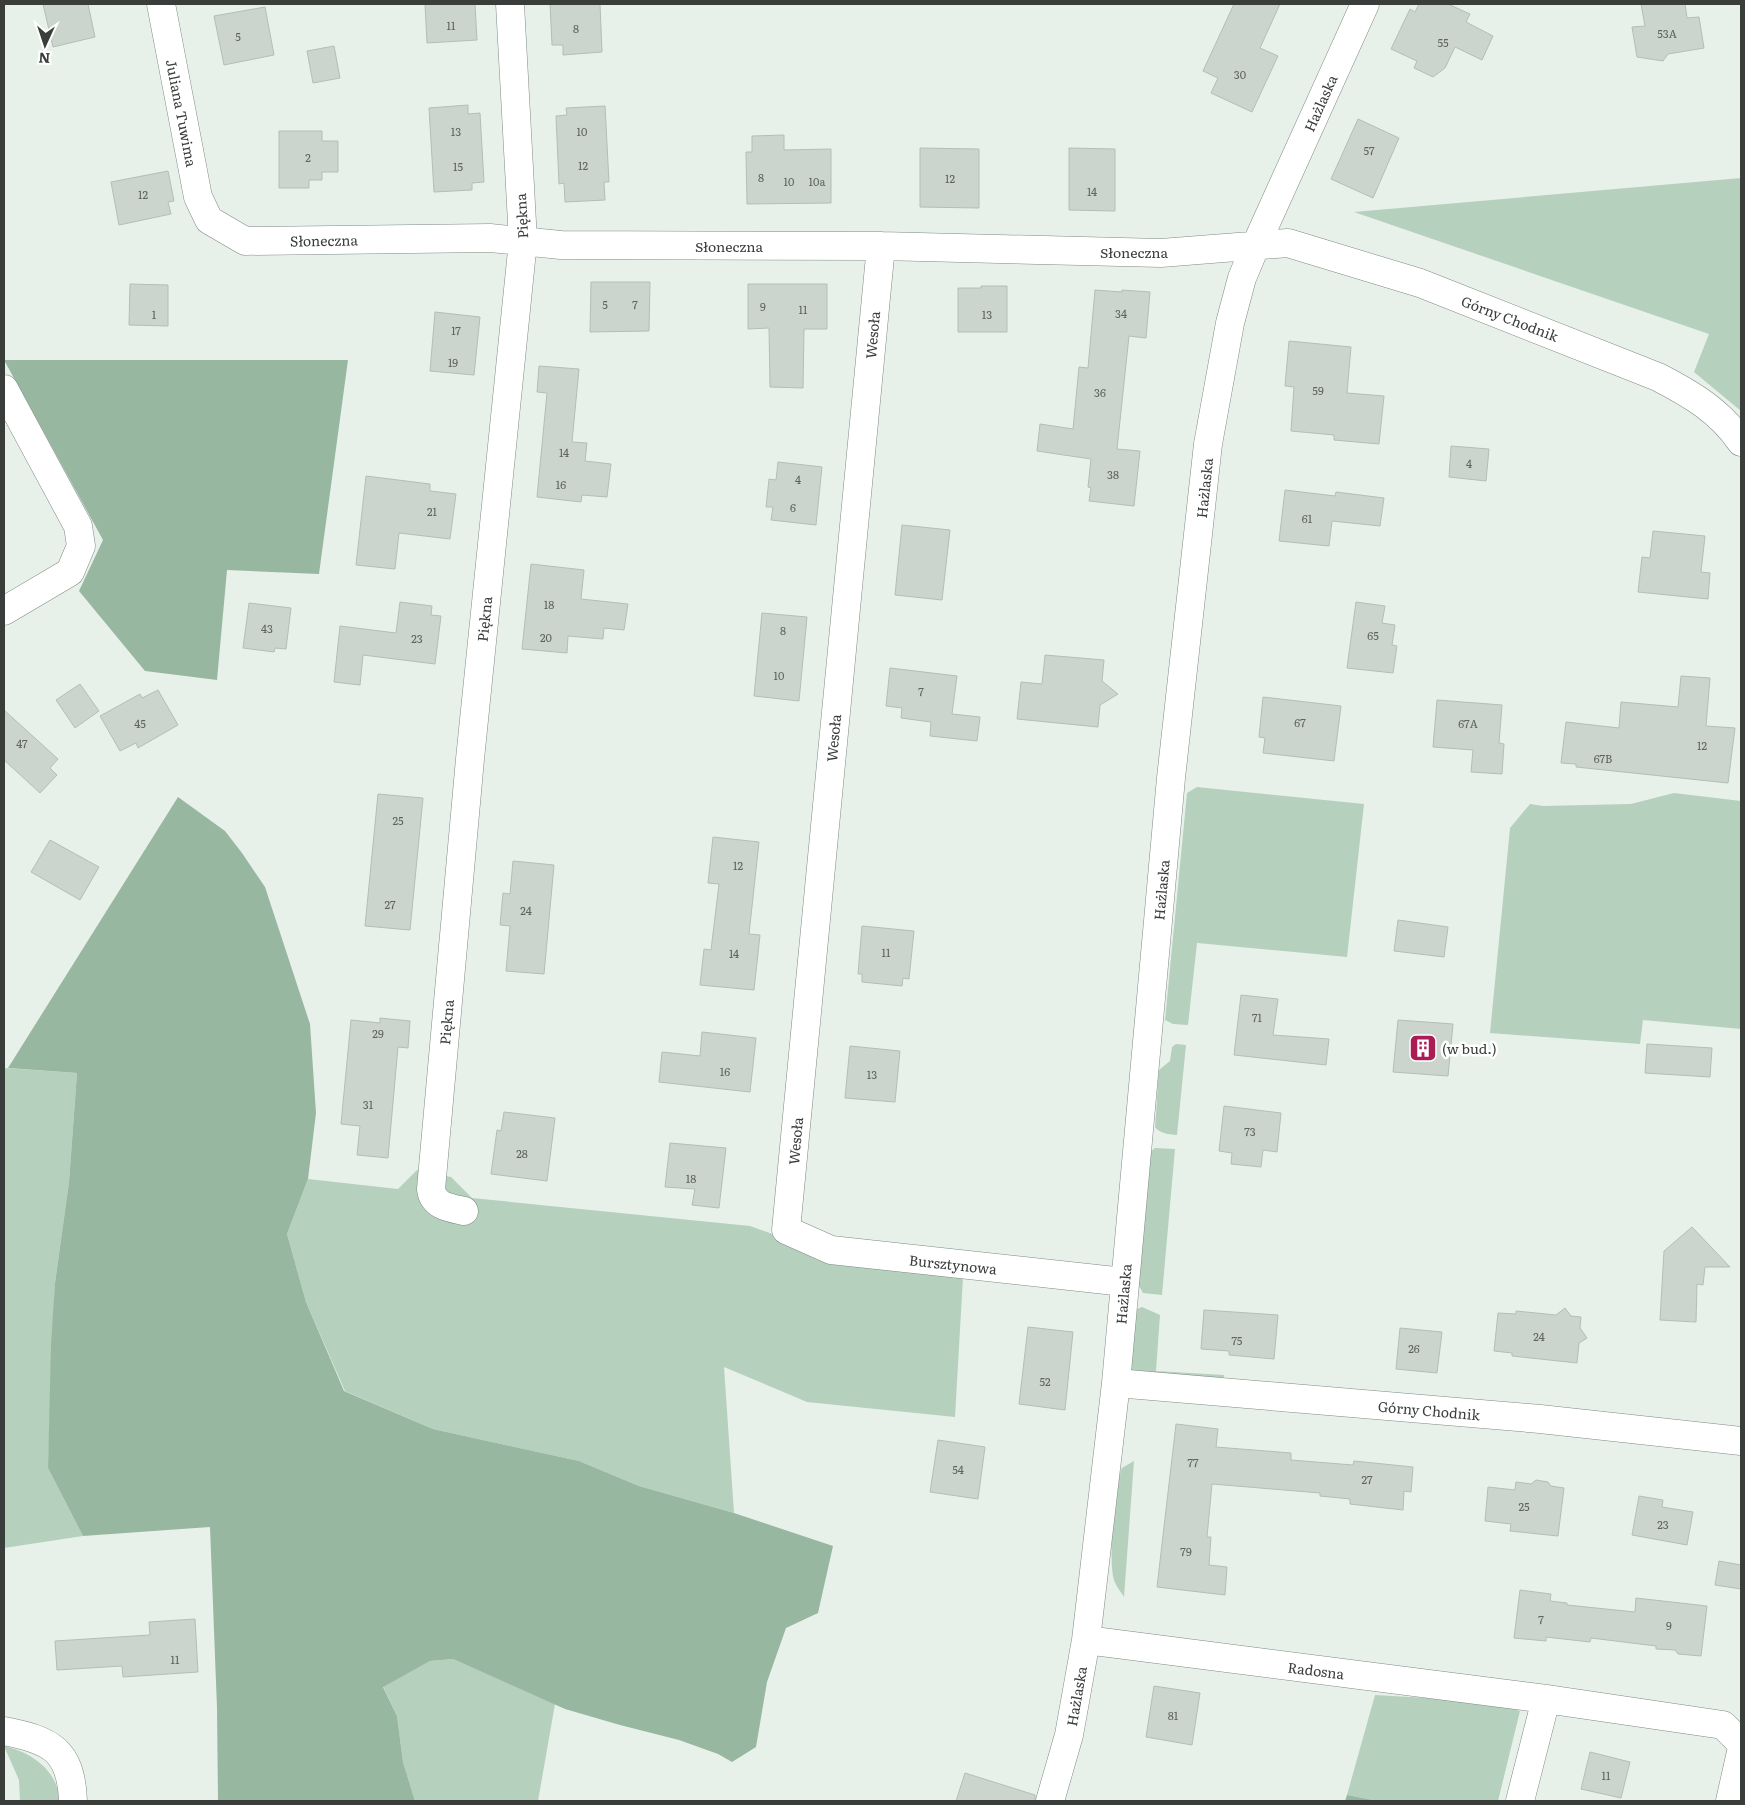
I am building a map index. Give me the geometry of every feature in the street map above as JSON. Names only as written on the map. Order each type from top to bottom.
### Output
[{"type":"street","name":"Juliana Tuwima","points":[[162,4],[198,197],[209,220]]},
{"type":"street","name":"Piękna","points":[[464,1211],[437,1203],[431,1195],[431,1189],[470,759],[523,241],[510,4]]},
{"type":"street","name":"Hażlaska","points":[[1050,1801],[1069,1735],[1086,1640],[1116,1383],[1170,788],[1208,444],[1230,323],[1242,278],[1365,4]]},
{"type":"street","name":"Słoneczna","points":[[209,220],[245,240],[490,238],[560,246],[881,246],[1161,253],[1255,246]]},
{"type":"street","name":"Górny Chodnik","points":[[1255,246],[1288,244],[1411,280],[1658,377],[1686,391],[1709,406],[1727,423],[1741,442]]},
{"type":"street","name":"Wesoła","points":[[786,1230],[881,246]]},
{"type":"street","points":[[4,389],[78,526],[81,546],[70,572],[4,611]]},
{"type":"street","name":"Bursztynowa","points":[[786,1230],[831,1250],[1124,1282]]},
{"type":"street","name":"Górny Chodnik","points":[[1116,1383],[1540,1419],[1741,1441]]},
{"type":"street","name":"Radosna","points":[[1086,1640],[1546,1699],[1723,1725],[1741,1743]]},
{"type":"street","points":[[1520,1801],[1546,1699]]},
{"type":"street","points":[[4,1730],[27,1735],[41,1741],[54,1749],[63,1758],[70,1771],[72,1801]]},
{"type":"street","points":[[1730,1801],[1741,1752]]},
{"type":"green space","points":[[1741,178],[1741,411],[1694,372],[1709,334],[1354,212]]},
{"type":"green space","points":[[4,360],[348,360],[319,574],[227,570],[217,680],[145,671],[79,591],[103,540]]},
{"type":"green space","points":[[1197,787],[1364,804],[1347,957],[1197,943],[1188,1025],[1173,1024],[1165,1020],[1187,793]]},
{"type":"green space","points":[[1674,793],[1741,801],[1741,1029],[1643,1020],[1640,1044],[1490,1033],[1510,828],[1530,804],[1543,806],[1631,804]]},
{"type":"green space","points":[[178,797],[225,831],[265,887],[310,1024],[316,1113],[308,1179],[287,1234],[306,1302],[344,1391],[433,1429],[579,1461],[639,1486],[734,1513],[833,1546],[818,1613],[786,1628],[767,1682],[756,1747],[732,1762],[718,1754],[679,1740],[565,1709],[453,1659],[430,1661],[383,1687],[397,1716],[403,1762],[415,1801],[218,1801],[217,1708],[210,1527],[83,1536],[48,1468],[51,1345],[55,1283],[69,1182],[77,1073],[8,1068]]},
{"type":"green space","points":[[1176,1044],[1186,1045],[1177,1135],[1162,1132],[1155,1127],[1159,1070],[1170,1061],[1172,1047]]},
{"type":"green space","points":[[4,1068],[77,1073],[69,1182],[55,1283],[48,1468],[83,1536],[4,1548]]},
{"type":"green space","points":[[1155,1148],[1175,1149],[1162,1295],[1143,1293],[1138,1284],[1150,1152]]},
{"type":"green space","points":[[417,1170],[451,1177],[472,1198],[750,1226],[781,1237],[963,1277],[955,1417],[807,1402],[724,1367],[734,1513],[639,1486],[579,1461],[433,1429],[345,1391],[306,1302],[287,1234],[308,1179],[398,1189]]},
{"type":"green space","points":[[1142,1307],[1160,1315],[1156,1371],[1224,1375],[1222,1385],[1133,1376],[1128,1368],[1135,1310]]},
{"type":"green space","points":[[1134,1461],[1124,1597],[1114,1580],[1112,1570],[1113,1524],[1122,1468]]},
{"type":"green space","points":[[453,1659],[555,1704],[538,1801],[415,1801],[403,1762],[397,1716],[383,1686],[430,1661]]},
{"type":"green space","points":[[1375,1695],[1496,1702],[1520,1711],[1498,1801],[1378,1801],[1347,1795]]},
{"type":"green space","points":[[4,1746],[25,1753],[42,1764],[54,1780],[60,1801],[20,1801],[19,1780]]},
{"type":"green space","points":[[1347,1795],[1378,1801],[1345,1801]]},
{"type":"building","points":[[43,4],[88,4],[95,37],[53,47]]},
{"type":"building","points":[[425,4],[475,4],[477,40],[427,43]]},
{"type":"building","points":[[550,4],[600,4],[602,52],[563,55],[563,45],[552,45]]},
{"type":"building","points":[[1234,4],[1280,4],[1260,48],[1278,56],[1252,112],[1211,93],[1218,78],[1203,71]]},
{"type":"building","points":[[1419,4],[1448,4],[1470,14],[1466,22],[1493,36],[1482,60],[1455,47],[1445,68],[1433,77],[1414,68],[1417,61],[1391,49],[1410,9],[1415,12]]},
{"type":"building","points":[[1641,4],[1685,4],[1687,18],[1699,17],[1704,48],[1668,54],[1663,61],[1637,57],[1632,27],[1645,26]]},
{"type":"building","points":[[265,7],[274,55],[224,65],[214,16]]},
{"type":"building","points":[[334,46],[340,78],[313,83],[307,51]]},
{"type":"building","points":[[468,105],[468,114],[480,113],[484,182],[472,183],[472,190],[434,192],[429,108]]},
{"type":"building","points":[[605,106],[609,182],[604,182],[605,200],[565,202],[564,183],[559,184],[556,116],[567,115],[566,108]]},
{"type":"building","points":[[1358,119],[1399,138],[1373,198],[1331,179]]},
{"type":"building","points":[[279,131],[322,131],[322,141],[338,141],[338,172],[322,172],[322,180],[309,180],[309,188],[279,188]]},
{"type":"building","points":[[784,135],[784,150],[831,149],[831,203],[747,204],[746,152],[752,152],[752,136]]},
{"type":"building","points":[[920,148],[979,149],[979,208],[920,207]]},
{"type":"building","points":[[1069,148],[1115,149],[1115,211],[1069,210]]},
{"type":"building","points":[[168,171],[174,201],[168,202],[171,214],[119,225],[111,182]]},
{"type":"building","points":[[591,282],[650,282],[649,331],[590,332]]},
{"type":"building","points":[[130,284],[168,285],[168,326],[129,325]]},
{"type":"building","points":[[748,284],[827,284],[827,329],[804,329],[803,388],[770,387],[769,328],[748,329]]},
{"type":"building","points":[[981,286],[1007,286],[1007,332],[958,332],[958,288],[981,288]]},
{"type":"building","points":[[1095,290],[1150,292],[1146,338],[1129,336],[1117,449],[1140,451],[1134,506],[1089,501],[1091,488],[1088,487],[1091,459],[1037,451],[1040,424],[1073,429],[1079,367],[1088,368]]},
{"type":"building","points":[[435,312],[480,317],[474,375],[430,371]]},
{"type":"building","points":[[1289,341],[1351,347],[1347,393],[1384,396],[1379,444],[1334,440],[1334,435],[1291,431],[1294,387],[1285,386]]},
{"type":"building","points":[[539,366],[579,369],[572,442],[587,443],[585,461],[611,464],[607,497],[582,495],[581,502],[537,497],[547,393],[537,392]]},
{"type":"building","points":[[1451,446],[1489,449],[1486,481],[1449,477]]},
{"type":"building","points":[[778,462],[822,467],[816,525],[771,520],[773,507],[766,507],[769,479],[776,480]]},
{"type":"building","points":[[366,476],[430,484],[430,491],[456,494],[450,539],[399,533],[395,569],[356,565]]},
{"type":"building","points":[[1285,490],[1335,496],[1336,492],[1384,498],[1380,526],[1332,521],[1329,546],[1279,541]]},
{"type":"building","points":[[902,525],[950,530],[942,600],[895,595]]},
{"type":"building","points":[[1653,531],[1705,536],[1701,572],[1710,573],[1708,599],[1638,592],[1642,557],[1650,558]]},
{"type":"building","points":[[531,564],[584,570],[581,599],[628,604],[624,630],[604,628],[603,639],[568,636],[567,653],[522,649]]},
{"type":"building","points":[[400,602],[432,606],[431,615],[441,616],[435,664],[363,655],[360,685],[334,682],[340,626],[396,633]]},
{"type":"building","points":[[1356,602],[1385,606],[1382,623],[1395,625],[1392,645],[1397,646],[1393,673],[1347,668]]},
{"type":"building","points":[[249,603],[291,608],[286,649],[275,648],[274,652],[243,648]]},
{"type":"building","points":[[762,613],[807,617],[799,701],[754,696]]},
{"type":"building","points":[[1045,655],[1104,660],[1102,681],[1118,694],[1100,705],[1098,727],[1017,719],[1021,682],[1042,684]]},
{"type":"building","points":[[890,668],[957,676],[952,714],[980,717],[977,741],[930,736],[931,722],[901,718],[902,708],[886,706]]},
{"type":"building","points":[[1681,676],[1710,678],[1706,726],[1735,728],[1728,783],[1576,767],[1576,764],[1561,763],[1566,722],[1619,728],[1621,702],[1678,707]]},
{"type":"building","points":[[80,684],[99,711],[75,728],[56,700]]},
{"type":"building","points":[[158,690],[178,725],[138,748],[136,743],[120,751],[100,716],[140,694],[142,698]]},
{"type":"building","points":[[1263,697],[1341,706],[1334,761],[1263,753],[1265,738],[1259,737]]},
{"type":"building","points":[[1437,700],[1502,705],[1499,743],[1504,744],[1502,774],[1471,772],[1473,750],[1433,747]]},
{"type":"building","points":[[4,710],[58,759],[50,768],[57,775],[40,793],[4,760]]},
{"type":"building","points":[[378,794],[423,798],[410,930],[365,926]]},
{"type":"building","points":[[713,837],[759,842],[749,934],[760,935],[754,990],[700,985],[704,949],[711,950],[719,884],[708,883]]},
{"type":"building","points":[[50,840],[99,867],[80,900],[31,872]]},
{"type":"building","points":[[513,861],[554,865],[544,974],[506,971],[510,926],[500,925],[503,893],[510,894]]},
{"type":"building","points":[[1398,920],[1448,927],[1444,957],[1394,951]]},
{"type":"building","points":[[862,926],[914,931],[909,979],[903,978],[902,986],[862,982],[862,974],[858,974]]},
{"type":"building","points":[[1241,995],[1278,999],[1273,1035],[1329,1039],[1326,1065],[1234,1055]]},
{"type":"building","points":[[380,1018],[410,1021],[408,1048],[398,1047],[388,1158],[357,1155],[360,1126],[341,1124],[351,1020],[380,1023]]},
{"type":"building","name":"(w bud.)","points":[[1398,1020],[1453,1024],[1448,1076],[1393,1072]]},
{"type":"building","points":[[702,1032],[756,1038],[750,1092],[659,1082],[662,1052],[700,1056]]},
{"type":"building","points":[[1647,1044],[1712,1048],[1710,1077],[1645,1073]]},
{"type":"building","points":[[850,1046],[900,1051],[895,1102],[845,1098]]},
{"type":"building","points":[[1224,1106],[1281,1113],[1277,1152],[1263,1150],[1261,1167],[1231,1164],[1232,1153],[1219,1151]]},
{"type":"building","points":[[504,1112],[555,1118],[547,1181],[491,1174],[497,1130],[501,1131]]},
{"type":"building","points":[[670,1143],[726,1148],[719,1208],[692,1205],[695,1189],[665,1187]]},
{"type":"building","points":[[1692,1227],[1730,1267],[1705,1267],[1703,1285],[1697,1284],[1696,1322],[1660,1320],[1664,1251]]},
{"type":"building","points":[[1565,1308],[1571,1316],[1581,1317],[1580,1328],[1587,1338],[1579,1343],[1577,1363],[1512,1356],[1512,1353],[1494,1351],[1498,1313],[1516,1314],[1516,1311],[1556,1315]]},
{"type":"building","points":[[1204,1310],[1278,1315],[1274,1359],[1229,1355],[1229,1351],[1201,1349]]},
{"type":"building","points":[[1028,1327],[1073,1332],[1065,1410],[1019,1404]]},
{"type":"building","points":[[1400,1328],[1442,1332],[1437,1373],[1396,1369]]},
{"type":"building","points":[[1176,1424],[1218,1429],[1216,1447],[1291,1453],[1291,1460],[1353,1465],[1354,1461],[1413,1467],[1411,1492],[1404,1491],[1403,1510],[1350,1504],[1350,1499],[1320,1496],[1320,1493],[1212,1484],[1207,1537],[1211,1537],[1209,1565],[1227,1567],[1225,1595],[1157,1587]]},
{"type":"building","points":[[938,1440],[985,1447],[978,1499],[930,1492]]},
{"type":"building","points":[[1536,1480],[1548,1482],[1551,1486],[1564,1488],[1558,1536],[1510,1531],[1511,1524],[1485,1521],[1488,1487],[1515,1490],[1516,1482],[1531,1484]]},
{"type":"building","points":[[1639,1496],[1663,1500],[1662,1507],[1693,1512],[1687,1545],[1632,1535]]},
{"type":"building","points":[[1719,1561],[1741,1565],[1741,1589],[1715,1585]]},
{"type":"building","points":[[1520,1590],[1551,1594],[1550,1601],[1567,1603],[1567,1605],[1635,1612],[1636,1598],[1707,1606],[1701,1656],[1678,1654],[1675,1650],[1656,1649],[1656,1646],[1591,1638],[1590,1642],[1546,1637],[1546,1641],[1514,1638]]},
{"type":"building","points":[[195,1619],[198,1672],[123,1677],[122,1666],[57,1670],[55,1641],[150,1635],[149,1622]]},
{"type":"building","points":[[1154,1686],[1200,1693],[1192,1745],[1146,1737]]},
{"type":"building","points":[[1590,1752],[1630,1762],[1621,1798],[1581,1789]]},
{"type":"building","points":[[965,1773],[1035,1795],[1035,1801],[956,1801]]},
{"type":"place","name":"(w bud.)","points":[[1423,1048]]}]
